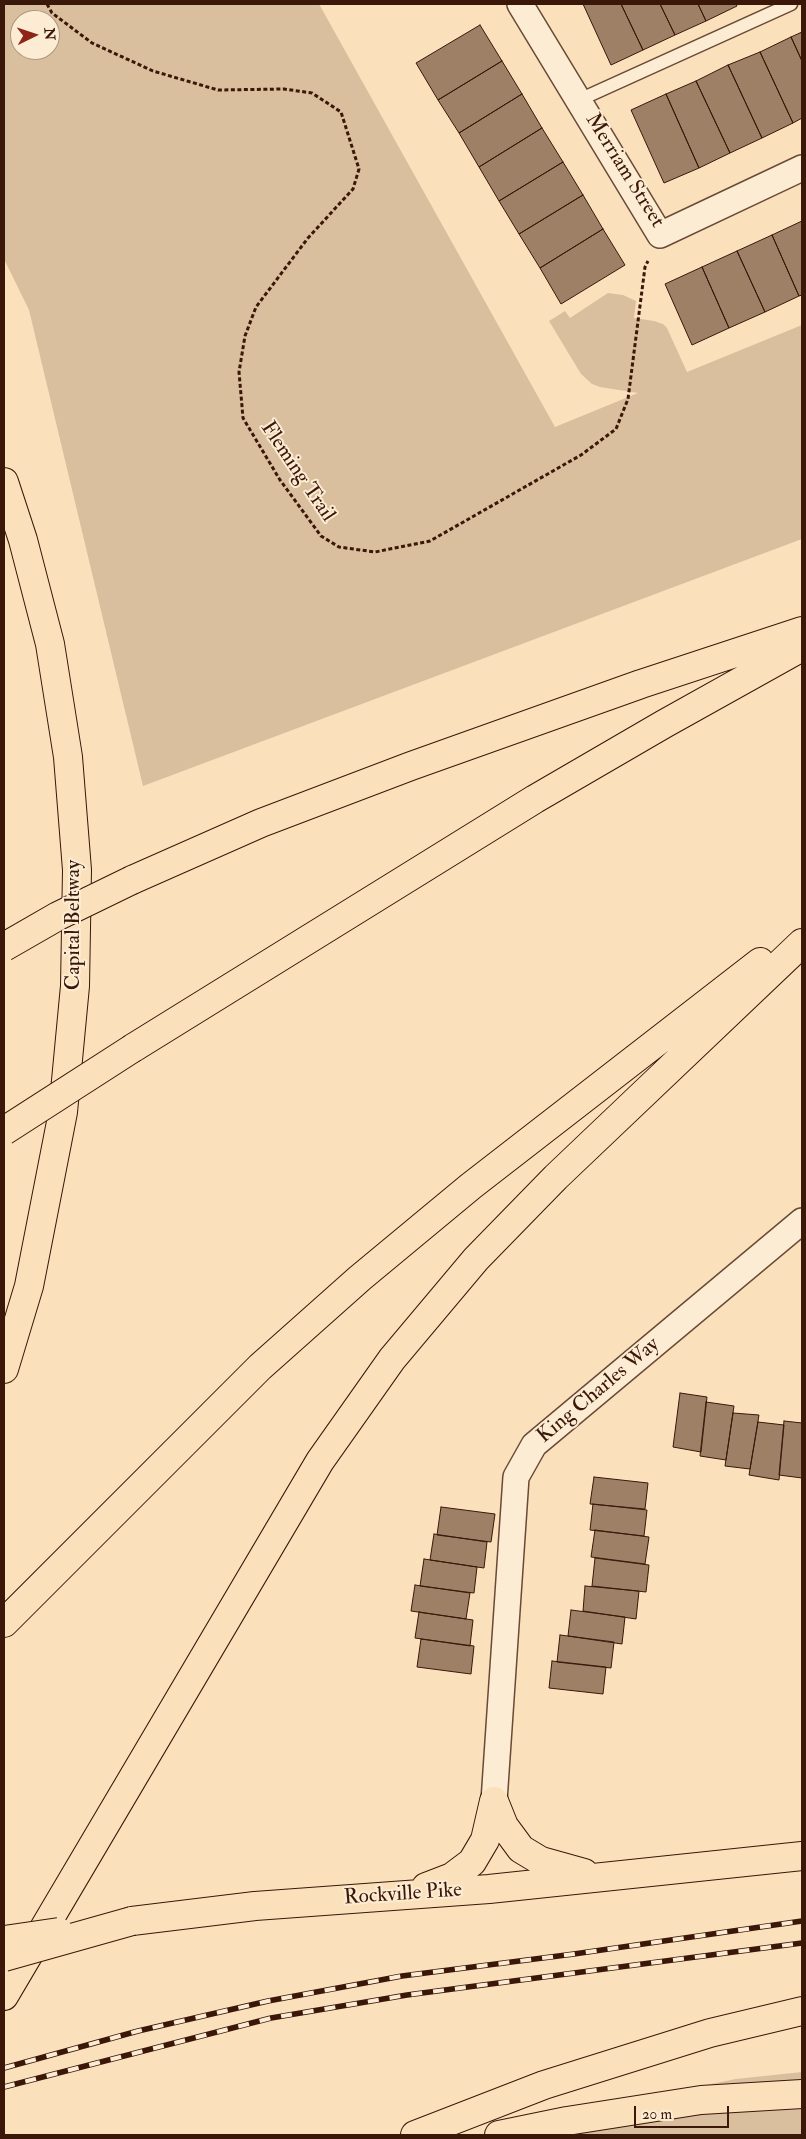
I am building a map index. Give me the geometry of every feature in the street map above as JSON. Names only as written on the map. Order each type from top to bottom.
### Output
[{"type":"main road","name":"Capital Beltway","points":[[4,482],[23,540],[50,644],[68,757],[76,870],[75,986],[63,1112],[29,1286],[4,1369]]},
{"type":"main road","points":[[4,947],[58,916],[132,880],[261,823],[412,766],[641,684],[802,631]]},
{"type":"main road","points":[[4,1131],[133,1048],[535,799],[802,647]]},
{"type":"main road","points":[[4,1623],[260,1367],[360,1278],[472,1186],[802,928]]},
{"type":"main road","points":[[4,1996],[320,1461],[392,1359],[476,1259],[556,1177],[802,943]]},
{"type":"main road","points":[[4,1347],[29,1286]]},
{"type":"main road","points":[[494,1801],[504,1826],[527,1854],[541,1861],[600,1877]]},
{"type":"main road","points":[[404,1895],[452,1877],[472,1862],[485,1840],[494,1801]]},
{"type":"main road","name":"Rockville Pike","points":[[4,1940],[132,1921],[255,1906],[489,1889],[802,1856]]},
{"type":"main road","points":[[4,1957],[132,1921]]},
{"type":"main road","points":[[415,2135],[544,2085],[710,2033],[802,2011]]},
{"type":"main road","points":[[499,2135],[567,2121],[701,2100],[802,2094]]},
{"type":"street","name":"Merriam Street","points":[[520,4],[660,235],[802,168]]},
{"type":"street","name":"King Charles Way","points":[[494,1801],[516,1477],[534,1444],[802,1221]]},
{"type":"lane","points":[[579,100],[791,4]]},
{"type":"path","name":"Fleming Trail","points":[[47,4],[52,13],[92,44],[153,71],[218,90],[284,88],[312,93],[341,112],[359,169],[353,189],[308,238],[256,307],[245,336],[239,372],[243,418],[280,480],[322,536],[339,547],[375,552],[430,541],[581,455],[616,429],[628,399],[643,292]]},
{"type":"shaded area","points":[[4,4],[319,4],[555,427],[638,393],[592,384],[581,374],[549,321],[565,311],[570,318],[608,293],[623,295],[636,301],[634,318],[654,321],[663,324],[667,328],[687,372],[802,325],[802,539],[143,786],[29,310],[4,259]]},
{"type":"shaded area","points":[[802,2072],[802,2135],[526,2135],[640,2098],[736,2079]]},
{"type":"building","points":[[583,4],[621,4],[643,50],[611,65]]},
{"type":"building","points":[[621,4],[660,4],[675,35],[643,50]]},
{"type":"building","points":[[660,4],[698,4],[706,21],[675,35]]},
{"type":"building","points":[[698,4],[736,4],[737,6],[706,21]]},
{"type":"building","points":[[480,25],[502,61],[438,100],[416,63]]},
{"type":"building","points":[[802,32],[802,61],[791,37]]},
{"type":"building","points":[[791,37],[802,61],[802,118],[793,123],[760,52]]},
{"type":"building","points":[[760,52],[793,123],[762,138],[728,65]]},
{"type":"building","points":[[502,61],[522,94],[459,133],[438,100]]},
{"type":"building","points":[[728,65],[762,138],[730,153],[696,81]]},
{"type":"building","points":[[696,81],[730,153],[699,168],[666,94]]},
{"type":"building","points":[[522,94],[542,128],[479,167],[459,133]]},
{"type":"building","points":[[666,94],[699,168],[664,183],[631,110]]},
{"type":"building","points":[[542,128],[563,162],[499,201],[479,167]]},
{"type":"building","points":[[563,162],[583,195],[519,234],[499,201]]},
{"type":"building","points":[[583,195],[603,229],[540,268],[519,234]]},
{"type":"building","points":[[802,221],[802,295],[799,296],[772,235]]},
{"type":"building","points":[[603,229],[625,265],[561,304],[540,268]]},
{"type":"building","points":[[772,235],[799,296],[765,312],[737,251]]},
{"type":"building","points":[[737,251],[765,312],[729,328],[702,267]]},
{"type":"building","points":[[702,267],[729,328],[692,345],[665,284]]},
{"type":"building","points":[[680,1393],[707,1397],[701,1452],[673,1447]]},
{"type":"building","points":[[706,1402],[734,1406],[726,1460],[700,1456]]},
{"type":"building","points":[[733,1413],[759,1415],[750,1469],[725,1466]]},
{"type":"building","points":[[784,1421],[802,1423],[802,1478],[779,1475]]},
{"type":"building","points":[[758,1422],[784,1425],[779,1480],[749,1475]]},
{"type":"building","points":[[594,1477],[648,1483],[645,1509],[590,1504]]},
{"type":"building","points":[[593,1504],[647,1510],[644,1536],[590,1530]]},
{"type":"building","points":[[441,1507],[495,1514],[491,1542],[437,1535]]},
{"type":"building","points":[[595,1530],[649,1537],[645,1564],[591,1557]]},
{"type":"building","points":[[434,1534],[487,1542],[484,1568],[430,1560]]},
{"type":"building","points":[[595,1558],[649,1565],[646,1592],[592,1586]]},
{"type":"building","points":[[424,1559],[477,1567],[474,1593],[420,1586]]},
{"type":"building","points":[[415,1585],[470,1593],[466,1619],[411,1611]]},
{"type":"building","points":[[585,1586],[639,1591],[636,1619],[583,1611]]},
{"type":"building","points":[[571,1610],[625,1617],[622,1644],[568,1636]]},
{"type":"building","points":[[419,1612],[473,1620],[470,1646],[415,1638]]},
{"type":"building","points":[[560,1635],[614,1642],[611,1668],[557,1662]]},
{"type":"building","points":[[421,1639],[474,1646],[471,1674],[417,1667]]},
{"type":"building","points":[[552,1661],[606,1667],[603,1694],[549,1688]]},
{"type":"railway","points":[[4,2068],[138,2031],[268,2001],[402,1976],[574,1954],[802,1921]]},
{"type":"railway","points":[[4,2087],[271,2018],[407,1995],[802,1943]]}]
